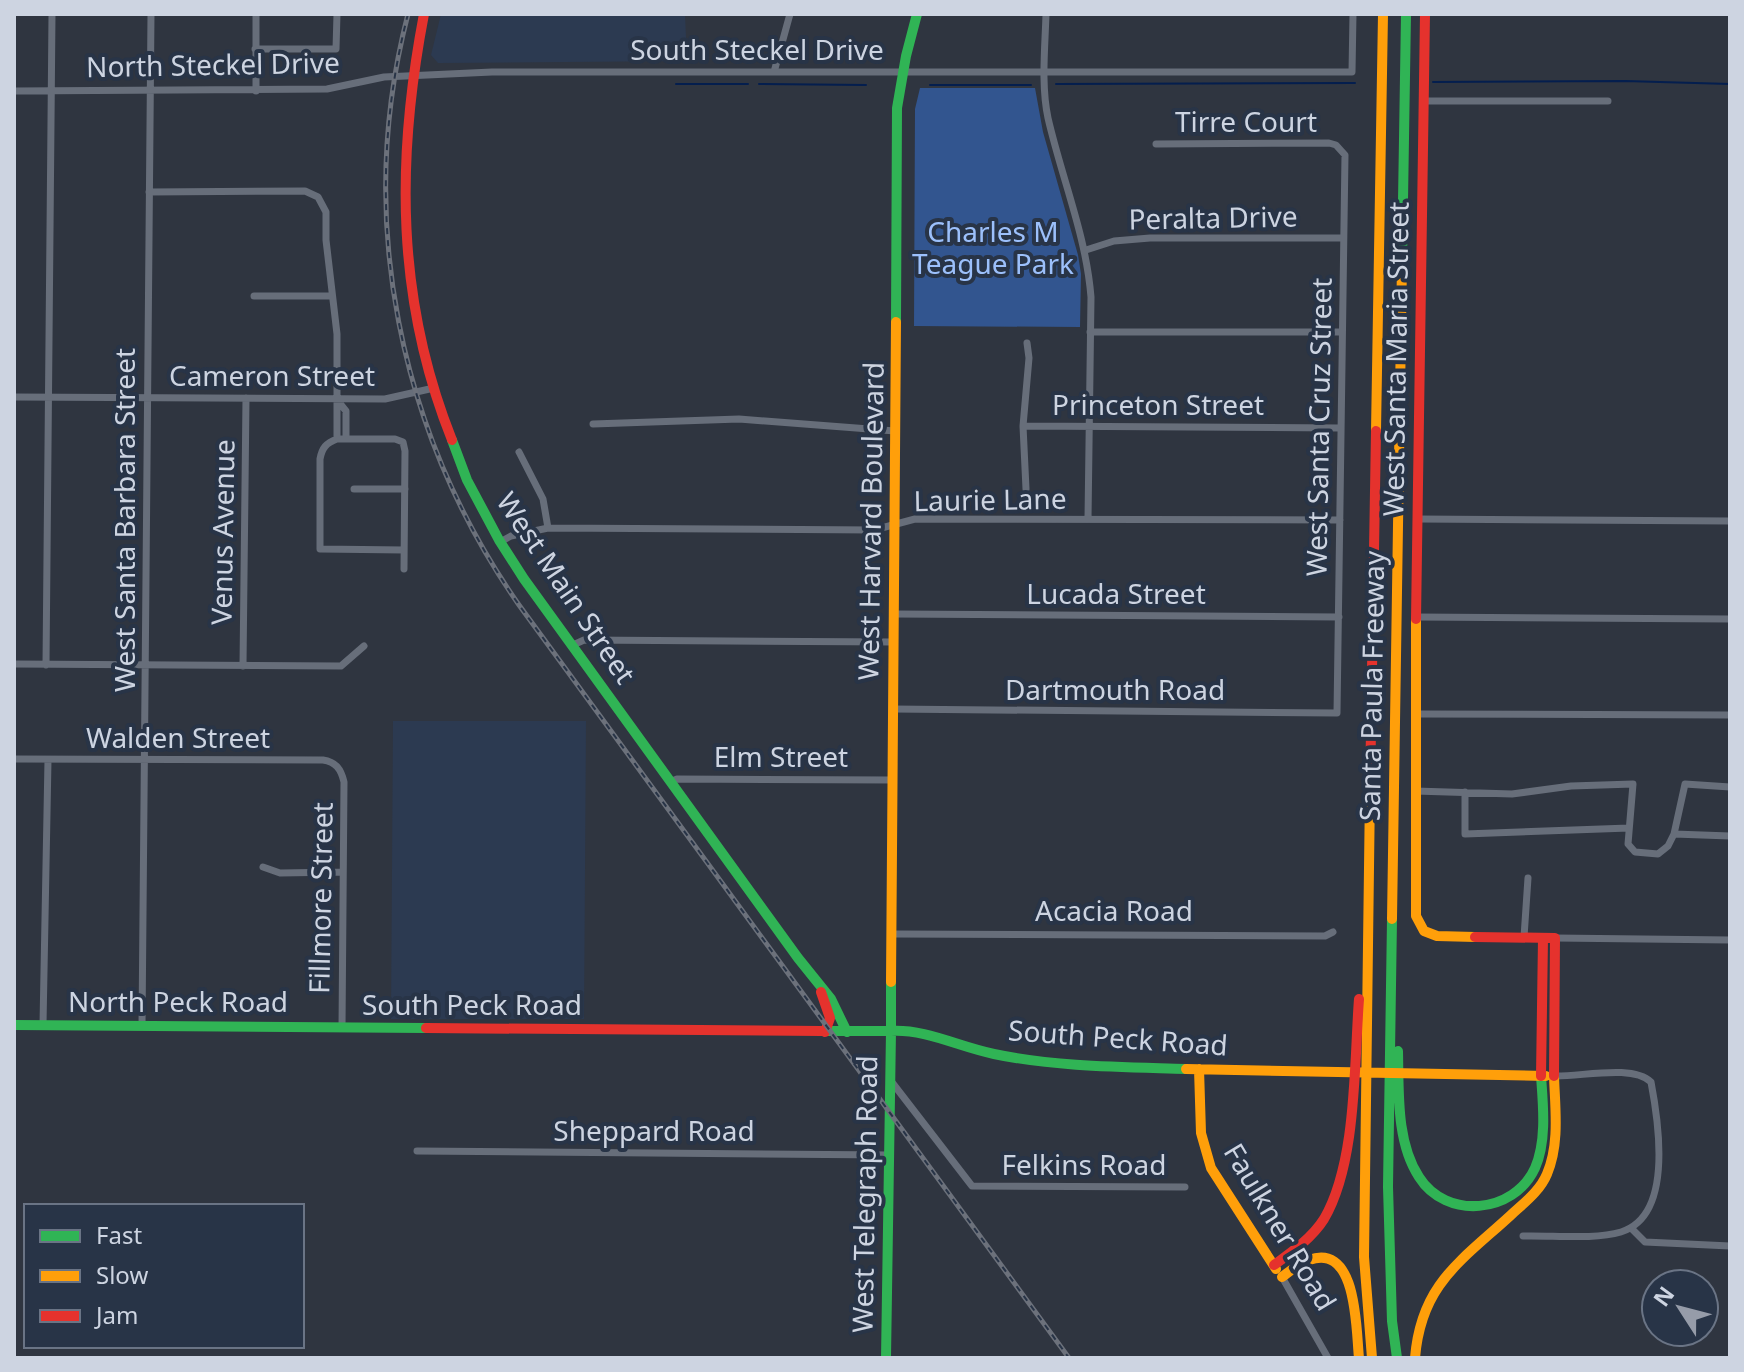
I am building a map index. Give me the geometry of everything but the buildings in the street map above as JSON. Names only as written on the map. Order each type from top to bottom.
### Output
[{"type":"main road","name":"West Main Street","points":[[424,14],[405,131],[404,218],[416,320],[456,454],[500,542],[670,782],[831,999],[847,1032]]},
{"type":"main road","name":"West Harvard Boulevard","points":[[891,1031],[896,145],[898,93],[917,14]]},
{"type":"main road","name":"Santa Paula Freeway","points":[[1372,1358],[1364,1257],[1383,14]]},
{"type":"main road","name":"Santa Paula Freeway","points":[[1397,1358],[1392,1321],[1388,1187],[1406,14]]},
{"type":"main road","name":"West Santa Maria Street","points":[[1425,14],[1415,714],[1417,921],[1430,935],[1524,937]]},
{"type":"main road","points":[[1274,1265],[1295,1251],[1322,1224],[1333,1204],[1340,1181],[1349,1116],[1369,891]]},
{"type":"main road","points":[[1391,935],[1403,1123],[1411,1163],[1423,1184],[1449,1202],[1475,1207],[1498,1203],[1518,1191],[1530,1176],[1539,1154],[1543,938]]},
{"type":"main road","points":[[1415,1358],[1419,1325],[1435,1288],[1473,1246],[1530,1198],[1548,1172],[1554,1146],[1555,938],[1524,937]]},
{"type":"main road","points":[[816,979],[830,1018],[825,1032]]},
{"type":"main road","name":"North Peck Road","points":[[14,1025],[342,1028]]},
{"type":"main road","name":"South Peck Road","points":[[342,1028],[909,1030],[1023,1059],[1100,1067],[1331,1074],[1554,1076]]},
{"type":"main road","name":"West Telegraph Road","points":[[886,1358],[891,1031]]},
{"type":"main road","name":"Faulkner Road","points":[[1199,1069],[1201,1133],[1211,1168],[1282,1277]]},
{"type":"main road","points":[[1282,1277],[1311,1258],[1325,1259],[1339,1265],[1351,1286],[1359,1358]]},
{"type":"street","points":[[46,665],[52,14]]},
{"type":"street","name":"West Santa Barbara Street","points":[[142,1026],[151,14]]},
{"type":"street","points":[[256,14],[256,91]]},
{"type":"street","points":[[255,49],[336,49],[337,14]]},
{"type":"street","points":[[774,72],[790,14]]},
{"type":"street","points":[[1046,14],[1048,117],[1086,250],[1091,297],[1088,519]]},
{"type":"street","name":"South Steckel Drive","points":[[412,75],[558,71],[1352,72],[1353,14]]},
{"type":"street","name":"North Steckel Drive","points":[[14,91],[327,89],[384,77],[412,75]]},
{"type":"street","points":[[1423,101],[1608,101]]},
{"type":"street","name":"Tirre Court","points":[[1156,144],[1336,145]]},
{"type":"street","name":"West Santa Cruz Street","points":[[1336,145],[1345,155],[1337,713]]},
{"type":"street","points":[[149,192],[305,191],[318,197],[326,212],[326,240],[337,334],[337,399],[346,411],[341,439]]},
{"type":"street","name":"Peralta Drive","points":[[1086,250],[1114,241],[1150,238],[1343,238]]},
{"type":"street","points":[[254,296],[332,296]]},
{"type":"street","points":[[1090,332],[1341,332]]},
{"type":"street","points":[[1026,489],[1023,426],[1029,358],[1027,343]]},
{"type":"street","name":"Cameron Street","points":[[14,397],[385,399],[434,388]]},
{"type":"street","name":"Venus Avenue","points":[[243,666],[246,398]]},
{"type":"street","points":[[593,424],[739,419],[895,431]]},
{"type":"street","name":"Princeton Street","points":[[1023,426],[1340,428]]},
{"type":"street","points":[[404,550],[320,549],[320,459],[325,446],[341,439],[395,439],[403,442],[405,489],[404,569]]},
{"type":"street","points":[[519,452],[543,499],[548,528]]},
{"type":"street","points":[[354,489],[405,489]]},
{"type":"street","name":"Laurie Lane","points":[[500,542],[511,536],[548,528],[874,530],[915,519],[1340,520]]},
{"type":"street","points":[[1419,519],[1730,521]]},
{"type":"street","name":"Lucada Street","points":[[893,614],[1339,617]]},
{"type":"street","points":[[1416,617],[1730,619]]},
{"type":"street","points":[[573,645],[584,640],[893,642]]},
{"type":"street","points":[[14,664],[341,666],[364,646]]},
{"type":"street","name":"Dartmouth Road","points":[[893,709],[1337,713]]},
{"type":"street","points":[[1415,714],[1730,715]]},
{"type":"street","name":"Walden Street","points":[[14,759],[323,760],[339,768]]},
{"type":"street","points":[[43,1025],[48,760]]},
{"type":"street","name":"Fillmore Street","points":[[339,768],[344,782],[342,1028]]},
{"type":"street","name":"Elm Street","points":[[670,782],[677,779],[893,780]]},
{"type":"street","points":[[1415,791],[1512,794],[1571,786],[1633,784],[1629,847],[1635,852],[1658,854],[1668,846],[1674,834],[1685,784],[1730,787]]},
{"type":"street","points":[[1465,792],[1465,834],[1629,828]]},
{"type":"street","points":[[1674,834],[1730,836]]},
{"type":"street","points":[[263,867],[280,873],[343,872]]},
{"type":"street","points":[[1524,937],[1528,878]]},
{"type":"street","name":"Acacia Road","points":[[893,934],[1325,936],[1333,932]]},
{"type":"street","points":[[1555,938],[1730,940]]},
{"type":"street","name":"South Peck Road","points":[[1554,1076],[1631,1072],[1645,1076],[1651,1082],[1657,1142],[1656,1193],[1647,1212],[1631,1228]]},
{"type":"street","name":"Felkins Road","points":[[890,1081],[972,1186],[1185,1187]]},
{"type":"street","name":"Sheppard Road","points":[[417,1151],[890,1155]]},
{"type":"street","points":[[1523,1236],[1609,1234],[1631,1228],[1645,1242],[1730,1246]]},
{"type":"street","name":"Faulkner Road","points":[[1282,1277],[1328,1358]]},
{"type":"shaded area","points":[[441,14],[685,14],[687,61],[438,63],[431,55]]},
{"type":"shaded area","points":[[393,721],[586,721],[584,1019],[391,1019]]},
{"type":"green space","name":"Charles M Teague Park","points":[[920,88],[1035,88],[1043,132],[1078,255],[1081,274],[1080,327],[914,326],[915,109]]},
{"type":"waterway","points":[[1433,82],[1730,84]]},
{"type":"waterway","points":[[1056,84],[1355,83]]},
{"type":"waterway","points":[[676,84],[748,84]]},
{"type":"waterway","points":[[759,84],[866,85]]},
{"type":"waterway","points":[[930,85],[1031,85]]},
{"type":"railway","points":[[408,14],[393,91],[386,168],[388,245],[399,322],[417,396],[444,469],[478,539],[519,605],[1069,1358]]},
{"type":"traffic: fast","points":[[896,322],[897,108],[917,14]]},
{"type":"traffic: fast","points":[[1402,263],[1406,14]]},
{"type":"traffic: fast","points":[[452,440],[467,480],[524,579],[798,958],[831,999],[847,1032]]},
{"type":"traffic: fast","points":[[1392,919],[1388,1187],[1392,1321],[1397,1358]]},
{"type":"traffic: fast","points":[[891,982],[891,1031],[917,1033],[981,1051],[1041,1062],[1186,1069]]},
{"type":"traffic: fast","points":[[14,1025],[426,1028]]},
{"type":"traffic: fast","points":[[821,1031],[891,1031],[886,1358]]},
{"type":"traffic: fast","points":[[1398,1051],[1400,1116],[1412,1163],[1431,1191],[1462,1205],[1479,1206],[1512,1195],[1535,1168],[1543,1134],[1541,1076]]},
{"type":"traffic: slow","points":[[1376,431],[1383,14]]},
{"type":"traffic: slow","points":[[1392,919],[1402,263]]},
{"type":"traffic: slow","points":[[891,982],[896,322]]},
{"type":"traffic: slow","points":[[1416,619],[1416,916],[1424,931],[1437,936],[1475,937]]},
{"type":"traffic: slow","points":[[1370,790],[1364,1257],[1372,1358]]},
{"type":"traffic: slow","points":[[1186,1069],[1546,1076]]},
{"type":"traffic: slow","points":[[1199,1069],[1201,1133],[1211,1168],[1276,1269]]},
{"type":"traffic: slow","points":[[1415,1358],[1426,1311],[1446,1276],[1544,1180],[1555,1138],[1554,1076]]},
{"type":"traffic: slow","points":[[1282,1277],[1309,1260],[1325,1258],[1337,1264],[1346,1276],[1351,1292],[1359,1358]]},
{"type":"traffic: jam","points":[[424,14],[409,122],[406,229],[420,335],[452,440]]},
{"type":"traffic: jam","points":[[1416,619],[1425,14]]},
{"type":"traffic: jam","points":[[1370,790],[1376,431]]},
{"type":"traffic: jam","points":[[1475,937],[1555,938],[1554,1076]]},
{"type":"traffic: jam","points":[[1541,1076],[1543,938]]},
{"type":"traffic: jam","points":[[821,992],[830,1018],[825,1032]]},
{"type":"traffic: jam","points":[[1274,1265],[1314,1232],[1335,1196],[1343,1170],[1352,1112],[1359,999]]},
{"type":"traffic: jam","points":[[426,1028],[821,1031]]}]
